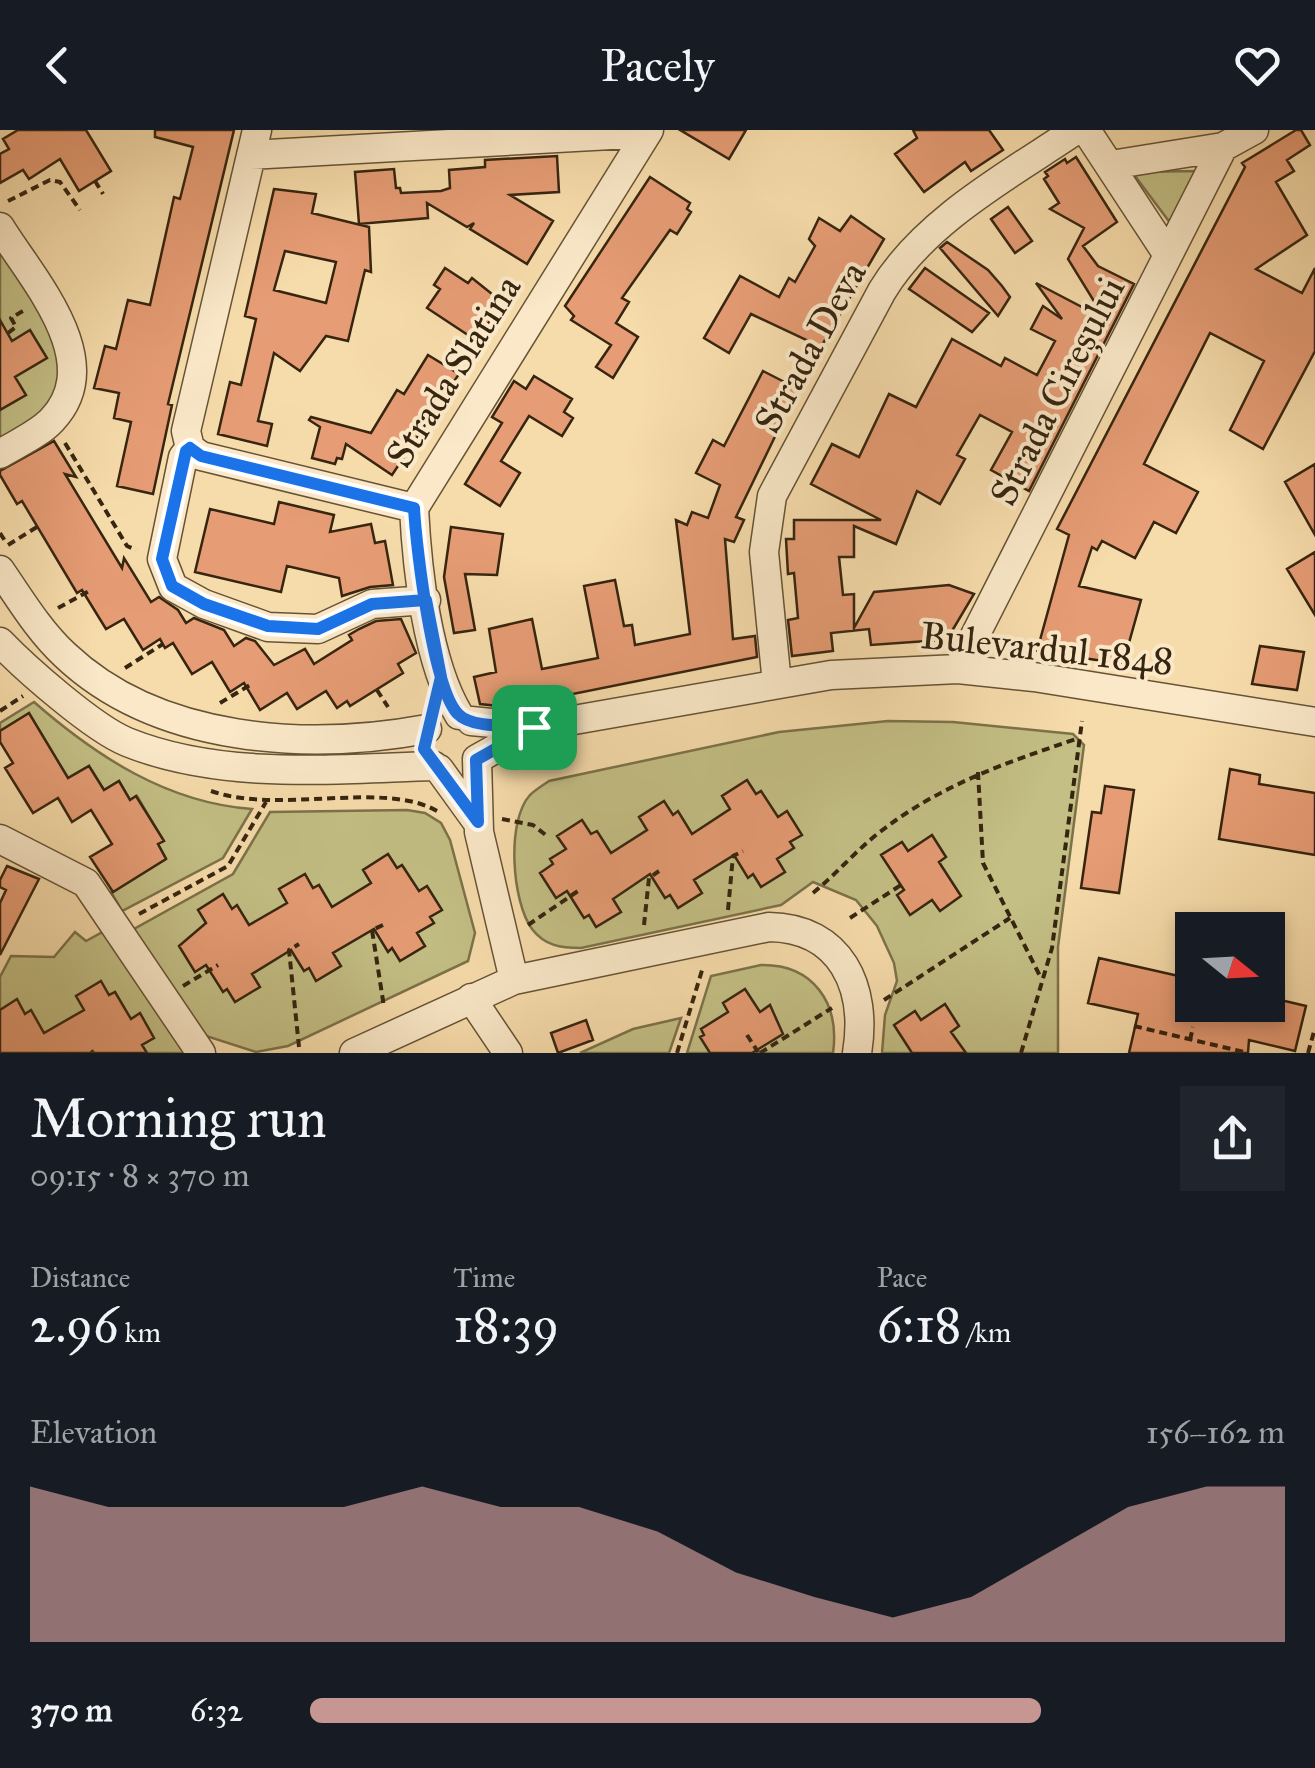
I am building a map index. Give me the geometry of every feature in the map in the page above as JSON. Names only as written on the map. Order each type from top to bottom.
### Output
[{"type":"street","name":"Strada Deva","points":[[777,684],[764,552],[772,496],[882,291],[906,258],[953,216],[1076,130]]},
{"type":"street","points":[[1086,130],[1168,254]]},
{"type":"street","points":[[1111,165],[1223,148],[1254,130]]},
{"type":"street","points":[[414,508],[201,456],[190,448],[186,432],[254,142],[648,132]]},
{"type":"street","name":"Strada Slatina","points":[[447,722],[414,508],[648,132]]},
{"type":"street","name":"Strada Cireșului","points":[[958,669],[1223,148]]},
{"type":"street","points":[[0,228],[67,337],[74,368],[66,400],[52,422],[0,454]]},
{"type":"street","points":[[190,448],[183,457],[162,559],[172,586],[204,604],[268,626],[318,629],[372,604],[426,600]]},
{"type":"street","name":"Bulevardul 1848","points":[[0,570],[64,654],[92,677],[147,708],[214,727],[284,740],[348,741],[447,722],[534,727],[831,675],[958,669],[1034,677],[1315,722]]},
{"type":"street","name":"Bulevardul 1848","points":[[0,642],[74,705],[124,741],[190,760],[275,768],[462,770],[534,727]]},
{"type":"street","points":[[485,820],[436,768],[424,749],[447,722],[481,743],[476,760],[514,980]]},
{"type":"street","points":[[0,840],[86,883],[201,1053]]},
{"type":"street","points":[[354,1053],[514,980],[769,927],[804,930],[820,937],[844,964],[859,1016],[858,1053]]},
{"type":"street","points":[[472,998],[508,1053]]},
{"type":"path","points":[[0,206],[50,180],[60,182],[80,210]]},
{"type":"path","points":[[95,181],[103,194]]},
{"type":"path","points":[[8,333],[16,327],[11,318],[45,300]]},
{"type":"path","points":[[52,422],[127,546],[148,554]]},
{"type":"path","points":[[0,532],[8,545],[37,527]]},
{"type":"path","points":[[55,610],[89,590]]},
{"type":"path","points":[[122,670],[163,644]]},
{"type":"path","points":[[210,708],[250,684]]},
{"type":"path","points":[[0,711],[31,690]]},
{"type":"path","points":[[1021,1053],[1052,948],[1082,721]]},
{"type":"path","points":[[813,893],[877,834],[978,772],[1079,738]]},
{"type":"path","points":[[978,772],[983,863],[1043,981]]},
{"type":"path","points":[[118,926],[228,866],[267,800],[417,800],[437,810]]},
{"type":"path","points":[[485,820],[533,825],[547,836]]},
{"type":"path","points":[[727,920],[733,856],[743,850]]},
{"type":"path","points":[[642,937],[649,878],[659,871]]},
{"type":"path","points":[[850,918],[901,885]]},
{"type":"path","points":[[514,934],[578,891]]},
{"type":"path","points":[[879,1002],[1010,918]]},
{"type":"path","points":[[382,925],[372,930],[384,1007]]},
{"type":"path","points":[[299,944],[289,950],[299,1047]]},
{"type":"path","points":[[163,998],[218,965]]},
{"type":"path","points":[[677,1053],[703,966]]},
{"type":"path","points":[[746,1035],[759,1053],[836,1006]]},
{"type":"path","points":[[1134,1026],[1248,1053]]},
{"type":"path","points":[[1190,1040],[1193,1027]]},
{"type":"path","points":[[1308,1053],[1315,1028]]},
{"type":"shaded area","points":[[1196,171],[1171,224],[1132,172]]},
{"type":"shaded area","points":[[0,242],[59,339],[66,368],[45,417],[0,445]]},
{"type":"shaded area","points":[[34,702],[82,741],[134,774],[191,797],[252,809],[223,858],[122,911],[111,892],[166,858],[158,844],[163,840],[137,796],[130,800],[119,781],[104,790],[89,766],[68,778],[29,714],[0,731],[0,723]]},
{"type":"shaded area","points":[[888,721],[953,722],[1073,734],[1084,745],[1058,947],[1058,1053],[882,1053],[885,1015],[897,981],[894,963],[877,926],[856,900],[813,882],[781,905],[581,948],[554,945],[542,939],[525,917],[514,862],[517,823],[530,795],[549,781],[779,732]]},
{"type":"shaded area","points":[[270,812],[425,813],[441,823],[450,840],[475,933],[468,961],[288,1046],[256,1052],[200,1034],[134,929],[233,874]]},
{"type":"shaded area","points":[[110,928],[190,1053],[0,1053],[0,977],[11,956],[54,957],[75,932],[86,941]]},
{"type":"shaded area","points":[[761,965],[795,971],[819,990],[832,1018],[833,1053],[687,1053],[711,976]]},
{"type":"shaded area","points":[[681,1018],[669,1053],[580,1053],[633,1029]]},
{"type":"building","points":[[18,130],[86,130],[111,171],[79,191],[60,159],[29,179],[23,170],[0,183],[0,154],[9,149],[3,139]]},
{"type":"building","points":[[155,130],[234,130],[168,404],[172,405],[153,494],[117,486],[131,422],[114,418],[119,393],[94,388],[105,346],[116,349],[128,300],[150,305],[174,197],[180,199],[193,147],[155,137]]},
{"type":"building","points":[[680,130],[746,130],[729,159]]},
{"type":"building","points":[[913,130],[989,130],[1003,150],[971,171],[965,162],[924,192],[895,154],[917,138]]},
{"type":"building","points":[[1301,130],[1310,145],[1287,160],[1294,171],[1276,182],[1307,235],[1256,269],[1302,293],[1315,268],[1315,351],[1263,449],[1230,430],[1264,361],[1210,333],[1144,464],[1198,492],[1176,533],[1154,522],[1135,558],[1102,541],[1097,550],[1092,547],[1079,586],[1141,600],[1123,664],[1037,651],[1069,535],[1057,529],[1245,167],[1242,163]]},
{"type":"building","points":[[557,156],[559,192],[510,195],[553,221],[527,264],[470,229],[474,223],[467,227],[427,203],[428,218],[359,224],[355,172],[394,169],[396,188],[401,193],[441,191],[450,188],[449,170],[485,167],[485,160]]},
{"type":"building","points":[[1076,157],[1117,222],[1083,246],[1098,266],[1134,284],[1029,491],[991,470],[1012,432],[980,415],[957,455],[965,459],[940,504],[917,491],[896,544],[854,526],[854,557],[839,557],[843,595],[854,594],[854,628],[874,592],[949,585],[974,594],[949,636],[941,640],[871,645],[869,629],[831,633],[833,651],[792,656],[788,620],[798,618],[794,573],[788,574],[786,539],[794,539],[794,520],[881,520],[811,484],[832,444],[859,457],[889,394],[916,407],[952,339],[1001,366],[1005,358],[1037,375],[1055,341],[1031,329],[1043,306],[1062,319],[1036,283],[1105,319],[1068,259],[1084,228],[1050,209],[1059,203],[1044,179],[1048,176],[1045,172]]},
{"type":"building","points":[[650,177],[690,203],[687,209],[691,212],[677,234],[670,230],[622,298],[629,302],[616,323],[638,337],[613,378],[596,367],[611,345],[571,320],[574,316],[565,306]]},
{"type":"building","points":[[274,189],[316,194],[312,213],[369,227],[371,272],[365,270],[348,341],[326,336],[300,371],[274,353],[258,421],[272,424],[267,446],[218,434],[230,382],[241,385],[256,319],[245,316]],"holes":[[[285,251],[336,262],[326,303],[274,290]]]},
{"type":"building","points":[[1008,207],[1032,241],[1015,253],[991,219]]},
{"type":"building","points":[[851,216],[884,239],[821,347],[751,314],[729,353],[704,338],[740,276],[779,297],[789,278],[795,282],[815,246],[809,239],[819,218],[840,231]]},
{"type":"building","points":[[947,242],[988,270],[1010,297],[998,316],[940,248]]},
{"type":"building","points":[[445,268],[468,283],[472,278],[502,302],[477,341],[427,308],[440,289],[434,285]]},
{"type":"building","points":[[925,268],[989,313],[972,332],[909,289]]},
{"type":"building","points":[[0,320],[12,341],[30,330],[47,358],[15,377],[26,395],[0,410]]},
{"type":"building","points":[[428,355],[459,374],[392,475],[346,444],[342,459],[337,458],[335,464],[312,458],[320,427],[309,420],[311,417],[371,433],[397,390],[404,394]]},
{"type":"building","points":[[763,371],[798,389],[736,517],[744,520],[734,542],[725,539],[733,639],[755,636],[757,657],[508,707],[480,704],[474,677],[496,672],[489,629],[532,619],[542,669],[598,658],[584,586],[615,580],[624,626],[632,625],[635,645],[690,634],[676,520],[687,525],[692,512],[708,518],[720,485],[696,473],[713,440],[724,446]]},
{"type":"building","points":[[534,376],[572,399],[564,412],[573,418],[562,436],[529,416],[501,461],[520,473],[500,506],[465,484],[502,423],[492,417],[514,381],[526,389]]},
{"type":"building","points":[[54,441],[76,477],[65,474],[122,568],[124,558],[151,602],[159,597],[178,610],[186,623],[194,618],[224,630],[234,646],[246,638],[255,641],[274,665],[305,649],[314,664],[352,640],[349,635],[359,629],[376,621],[401,619],[416,653],[398,664],[403,673],[350,706],[347,701],[337,708],[326,691],[297,709],[287,693],[260,710],[244,683],[230,692],[212,662],[192,674],[173,643],[165,648],[160,639],[143,650],[124,619],[106,629],[82,590],[77,593],[22,501],[17,504],[0,475],[0,471]]},
{"type":"building","points":[[1315,464],[1315,535],[1285,482]]},
{"type":"building","points":[[279,502],[334,515],[330,532],[371,524],[375,543],[385,541],[393,585],[342,596],[339,578],[287,566],[281,592],[195,572],[210,509],[274,524]]},
{"type":"building","points":[[451,527],[503,534],[497,575],[465,574],[475,630],[454,633],[444,577]]},
{"type":"building","points":[[1315,552],[1315,615],[1287,569]]},
{"type":"building","points":[[1260,646],[1304,652],[1297,690],[1252,684]]},
{"type":"building","points":[[29,713],[68,778],[89,766],[104,790],[119,781],[130,800],[136,796],[164,841],[158,844],[166,859],[113,892],[90,857],[112,844],[91,810],[72,822],[58,798],[33,813],[5,768],[13,763],[0,742],[0,731]]},
{"type":"building","points":[[1230,769],[1260,775],[1259,784],[1315,793],[1315,855],[1219,839]]},
{"type":"building","points":[[747,780],[756,794],[761,791],[778,817],[787,811],[802,835],[790,842],[794,848],[777,859],[785,872],[761,887],[753,874],[748,878],[734,855],[694,880],[702,893],[678,908],[670,895],[665,898],[650,874],[613,899],[621,912],[596,927],[589,915],[584,918],[567,891],[556,898],[540,873],[553,864],[550,859],[566,849],[557,836],[582,820],[591,834],[597,831],[611,853],[647,830],[639,817],[664,801],[673,815],[678,811],[692,834],[730,809],[722,796]]},
{"type":"building","points":[[1105,786],[1134,790],[1119,893],[1081,888],[1092,812],[1101,813]]},
{"type":"building","points":[[932,835],[946,857],[939,862],[961,896],[940,911],[932,900],[910,915],[897,895],[904,890],[881,855],[902,842],[908,851]]},
{"type":"building","points":[[388,854],[397,868],[402,865],[419,891],[427,886],[442,910],[430,917],[434,923],[417,933],[425,946],[400,961],[392,948],[388,952],[374,929],[333,953],[341,966],[316,981],[309,968],[304,971],[291,950],[252,974],[260,987],[235,1002],[227,989],[223,992],[206,965],[195,972],[179,946],[206,923],[198,910],[223,894],[232,909],[237,905],[249,925],[287,903],[279,889],[305,874],[313,888],[319,885],[332,907],[371,883],[363,870]]},
{"type":"building","points":[[7,866],[39,879],[0,955],[0,903],[6,890],[0,887],[0,880]]},
{"type":"building","points":[[1099,958],[1175,975],[1175,1022],[1285,1022],[1285,1001],[1306,1006],[1295,1051],[1249,1040],[1248,1053],[1129,1053],[1138,1014],[1088,1003]]},
{"type":"building","points":[[101,981],[109,995],[115,992],[131,1019],[140,1013],[154,1038],[142,1045],[147,1053],[0,1053],[0,1010],[17,999],[25,1014],[31,1010],[44,1033],[84,1010],[76,996]]},
{"type":"building","points":[[745,989],[760,1012],[770,1005],[783,1034],[752,1053],[710,1053],[700,1037],[704,1035],[701,1029],[728,1012],[723,1003]]},
{"type":"building","points":[[945,1004],[959,1026],[951,1032],[966,1053],[912,1053],[894,1025],[915,1011],[921,1020]]},
{"type":"building","points":[[586,1020],[593,1040],[558,1053],[551,1033]]},
{"type":"route","points":[[534,727],[470,721],[457,714],[441,677],[416,544],[414,508],[201,456],[190,448],[186,451],[162,559],[172,586],[204,604],[268,626],[318,629],[372,604],[426,600],[441,677],[424,749],[478,822],[476,760],[534,727]]}]
